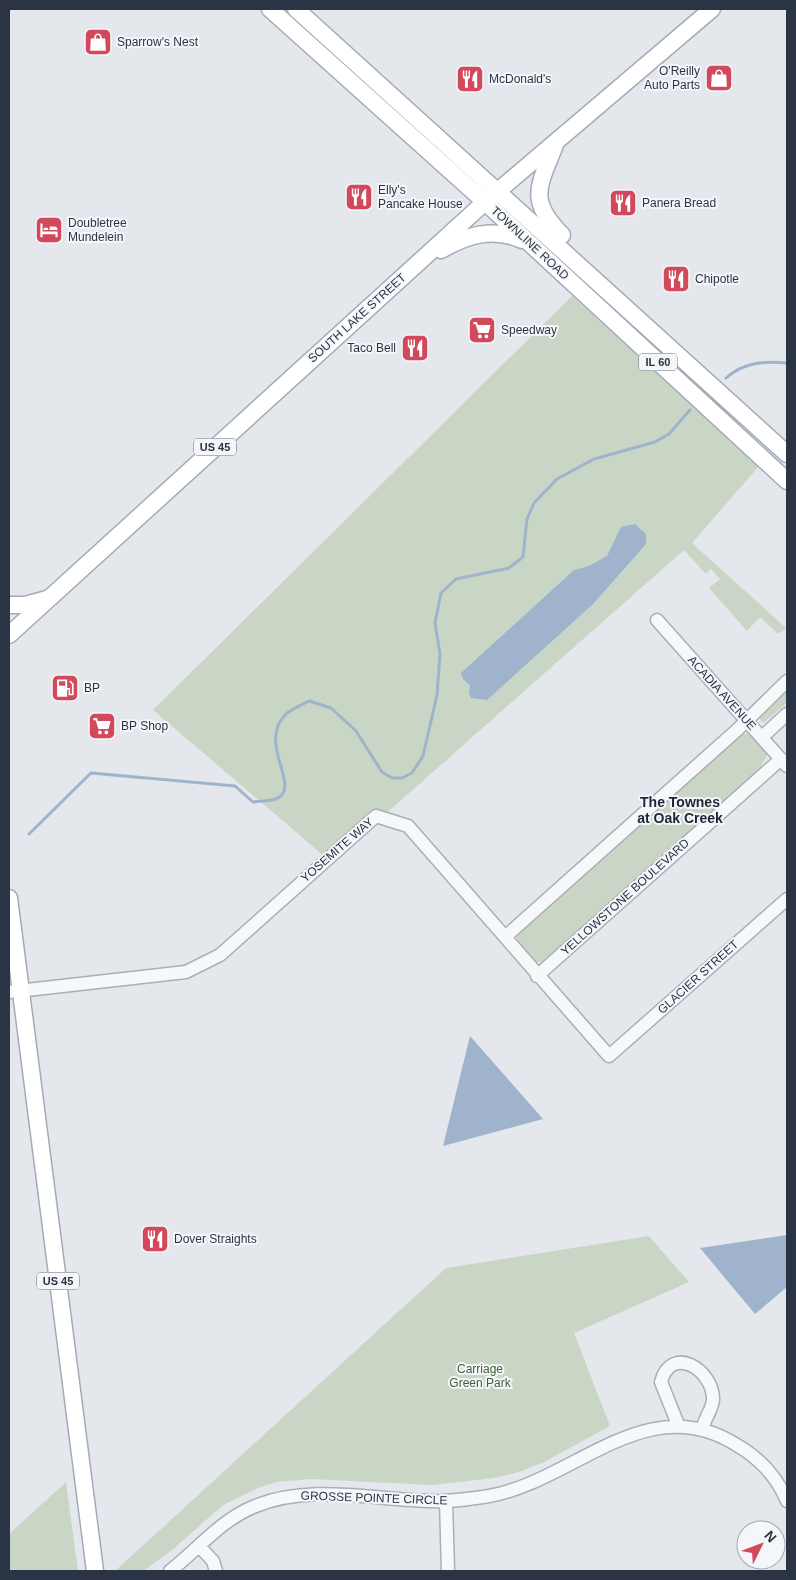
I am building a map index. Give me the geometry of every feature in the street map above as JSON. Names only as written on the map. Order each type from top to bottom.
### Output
[{"type":"main road","name":"TOWNLINE ROAD","points":[[270,9],[485,202],[787,481]]},
{"type":"main road","name":"TOWNLINE ROAD","points":[[296,9],[787,454]]},
{"type":"main road","name":"SOUTH LAKE STREET","points":[[9,635],[485,202],[712,9]]},
{"type":"main road","points":[[556,143],[538,190],[541,208],[548,220],[580,253],[600,284]]},
{"type":"main road","points":[[421,261],[458,240],[479,234],[497,232],[529,243]]},
{"type":"main road","points":[[9,605],[25,605],[49,598]]},
{"type":"main road","name":"US 45","points":[[9,898],[15,991],[95,1571]]},
{"type":"street","name":"ACADIA AVENUE","points":[[657,620],[784,763]]},
{"type":"street","points":[[505,937],[737,730],[746,719],[787,681]]},
{"type":"street","points":[[762,736],[787,714]]},
{"type":"street","name":"YELLOWSTONE BOULEVARD","points":[[537,976],[784,763]]},
{"type":"street","name":"YOSEMITE WAY","points":[[15,991],[186,972],[203,966],[220,955],[376,816],[408,826],[537,976],[609,1056]]},
{"type":"street","name":"GLACIER STREET","points":[[609,1056],[787,899]]},
{"type":"street","points":[[679,1427],[661,1382],[666,1370],[679,1363],[686,1363],[699,1369],[713,1397],[713,1404],[705,1416],[702,1430]]},
{"type":"street","name":"GROSSE POINTE CIRCLE","points":[[172,1571],[235,1517],[252,1507],[284,1497],[316,1494],[446,1501],[473,1499],[512,1490],[546,1477],[626,1435],[667,1426],[702,1430],[728,1439],[758,1460],[777,1481],[787,1501]]},
{"type":"street","points":[[446,1501],[448,1571]]},
{"type":"street","points":[[199,1546],[213,1561],[216,1571]]},
{"type":"green space","points":[[572,296],[760,465],[692,543],[786,628],[778,634],[760,617],[747,631],[709,588],[720,579],[711,569],[706,574],[684,550],[331,862],[153,710]]},
{"type":"green space","points":[[787,689],[787,703],[763,723],[757,715]]},
{"type":"green space","points":[[749,733],[768,754],[755,776],[551,957],[539,962],[528,956],[517,937],[525,924],[736,736]]},
{"type":"green space","name":"Carriage Green Park","points":[[649,1236],[689,1282],[574,1333],[610,1426],[544,1462],[522,1471],[495,1478],[432,1485],[311,1479],[276,1482],[258,1488],[223,1505],[171,1551],[143,1571],[115,1571],[446,1268]]},
{"type":"green space","points":[[66,1482],[78,1571],[9,1571],[9,1534]]},
{"type":"water","points":[[635,524],[646,534],[646,544],[593,604],[487,700],[471,698],[469,693],[470,685],[463,679],[461,673],[574,570],[589,566],[607,556],[621,527]]},
{"type":"water","points":[[470,1036],[543,1119],[443,1146]]},
{"type":"water","points":[[787,1235],[787,1287],[755,1314],[700,1248]]},
{"type":"waterway","points":[[726,378],[740,369],[755,364],[770,362],[787,363]]},
{"type":"waterway","points":[[29,834],[91,773],[235,786],[253,802],[276,799],[283,793],[285,785],[277,752],[276,739],[278,727],[287,713],[309,701],[331,708],[356,731],[382,772],[392,778],[402,778],[412,773],[423,756],[437,695],[440,654],[435,623],[441,593],[456,579],[509,568],[523,557],[527,519],[534,503],[557,479],[594,459],[655,442],[669,434],[690,410]]},
{"type":"place","name":"Sparrow's Nest","points":[[98,42]]},
{"type":"place","name":"O'Reilly Auto Parts","points":[[719,78]]},
{"type":"place","name":"McDonald's","points":[[470,79]]},
{"type":"place","name":"Elly's Pancake House","points":[[359,197]]},
{"type":"place","name":"Panera Bread","points":[[623,203]]},
{"type":"place","name":"Doubletree Mundelein","points":[[49,230]]},
{"type":"place","name":"Chipotle","points":[[676,279]]},
{"type":"place","name":"Speedway","points":[[482,330]]},
{"type":"place","name":"Taco Bell","points":[[415,348]]},
{"type":"place","name":"BP","points":[[65,688]]},
{"type":"place","name":"BP Shop","points":[[102,726]]},
{"type":"place","name":"Dover Straights","points":[[155,1239]]},
{"type":"district","name":"The Townes at Oak Creek","points":[[680,810]]}]
